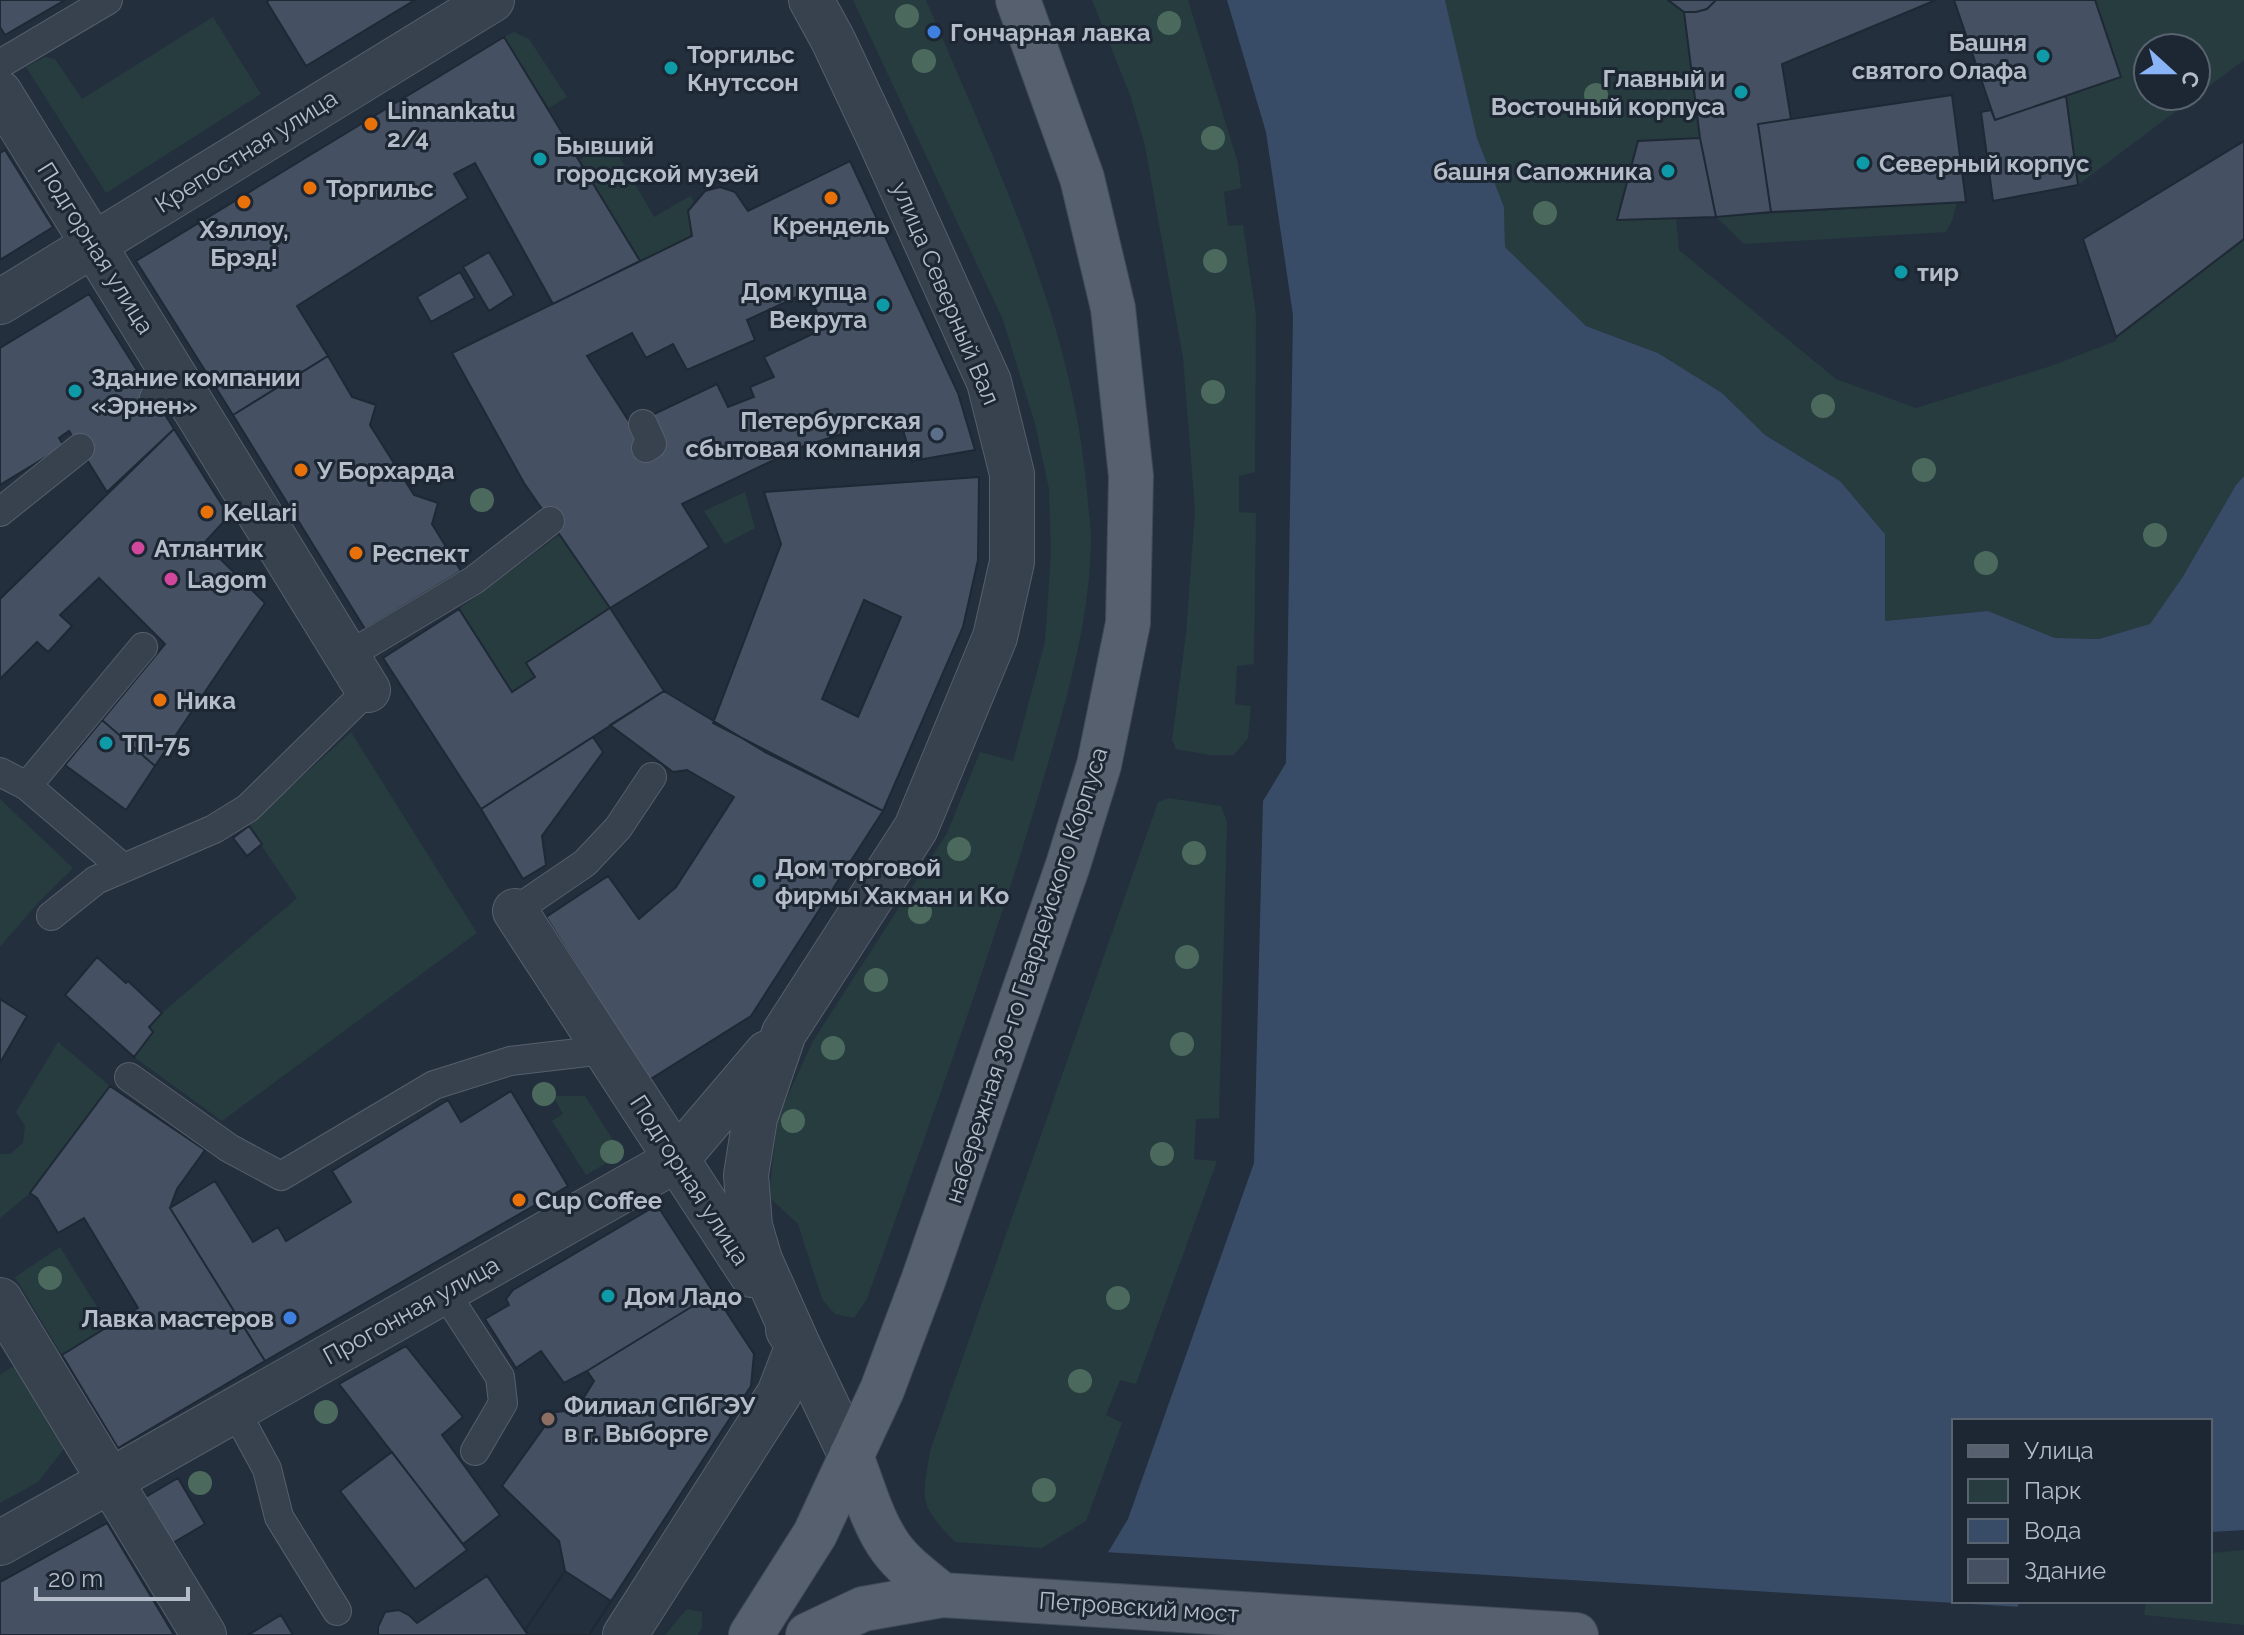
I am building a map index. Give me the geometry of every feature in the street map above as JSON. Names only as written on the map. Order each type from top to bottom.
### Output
[{"type":"main road","name":"набережная 30-го Гвардейского Корпуса","points":[[751,1635],[815,1534],[882,1390],[923,1281],[1068,865],[1099,765],[1128,623],[1131,476],[1113,308],[1082,178],[1018,0]]},
{"type":"main road","points":[[851,1456],[878,1526],[891,1548],[911,1570],[942,1595]]},
{"type":"main road","points":[[808,1635],[863,1609],[942,1595]]},
{"type":"main road","name":"Петровский мост","points":[[942,1595],[1576,1635]]},
{"type":"street","name":"Крепостная улица","points":[[0,302],[492,0]]},
{"type":"street","name":"улица Северный Вал","points":[[798,1345],[760,1260],[750,1226],[746,1175],[755,1118],[784,1033],[916,828],[995,637],[1012,562],[1012,474],[989,382],[880,140],[811,0]]},
{"type":"street","name":"Подгорная улица","points":[[0,93],[93,244],[167,390],[359,672]]},
{"type":"street","name":"Подгорная улица","points":[[515,911],[798,1345],[851,1456]]},
{"type":"street","name":"Прогонная улица","points":[[0,1543],[676,1160],[784,1033]]},
{"type":"street","points":[[0,1300],[204,1635]]},
{"type":"street","points":[[625,1635],[779,1394],[798,1345]]},
{"type":"lane","points":[[0,64],[108,0]]},
{"type":"lane","points":[[0,512],[80,448]]},
{"type":"lane","points":[[51,916],[96,880],[214,829],[248,808],[359,672],[550,521]]},
{"type":"lane","points":[[27,786],[143,647]]},
{"type":"lane","points":[[0,772],[27,786],[122,867]]},
{"type":"lane","points":[[515,911],[585,863],[618,828],[652,777]]},
{"type":"lane","points":[[129,1077],[229,1148],[281,1176],[434,1085],[510,1061],[604,1050]]},
{"type":"lane","points":[[444,1291],[500,1377],[503,1403],[475,1451]]},
{"type":"lane","points":[[235,1410],[267,1469],[279,1517],[337,1611]]},
{"type":"green space","points":[[853,0],[926,0],[1003,180],[1048,302],[1079,428],[1091,540],[1079,641],[1035,807],[996,931],[867,1299],[854,1318],[835,1314],[822,1299],[798,1224],[769,1197],[777,1119],[813,1041],[947,833],[980,752],[1013,761],[1045,642],[1051,554],[1049,489],[1035,424],[1003,320]]},
{"type":"green space","points":[[1092,0],[1188,0],[1238,163],[1241,188],[1224,192],[1228,226],[1243,225],[1256,315],[1255,472],[1239,476],[1239,512],[1256,513],[1254,664],[1237,666],[1235,704],[1251,706],[1248,738],[1234,755],[1209,755],[1176,749],[1172,740],[1186,634],[1195,510],[1183,358],[1145,146],[1130,95]]},
{"type":"green space","points":[[1445,0],[1668,0],[1684,12],[1700,138],[1638,142],[1617,219],[1676,218],[1679,250],[1836,379],[1916,408],[2051,366],[2116,341],[2116,337],[2244,239],[2244,476],[2151,624],[2099,639],[2055,638],[1988,611],[1884,621],[1885,534],[1840,481],[1765,435],[1722,393],[1658,353],[1586,326],[1505,247],[1504,207],[1477,138]]},
{"type":"green space","points":[[2095,0],[2244,0],[2244,60],[2212,84],[2212,32],[2132,32],[2132,112],[2175,112],[2078,185],[2066,96],[2121,77]]},
{"type":"green space","points":[[213,17],[261,94],[106,193],[26,67],[45,57],[55,59],[82,99]]},
{"type":"green space","points":[[514,32],[529,39],[567,97],[549,108],[504,37]]},
{"type":"green space","points":[[610,140],[654,217],[690,196],[694,201],[688,211],[692,236],[640,261],[580,160]]},
{"type":"green space","points":[[1957,202],[1946,232],[1744,244],[1716,217]]},
{"type":"green space","points":[[745,492],[755,528],[725,544],[704,511]]},
{"type":"green space","points":[[559,535],[610,608],[527,663],[535,677],[512,692],[459,609]]},
{"type":"green space","points":[[351,732],[477,933],[222,1121],[134,1057],[153,1032],[149,1027],[162,1013],[297,898],[246,823]]},
{"type":"green space","points":[[1168,798],[1221,806],[1227,822],[1219,1118],[1196,1119],[1194,1159],[1217,1161],[1136,1384],[1120,1380],[1106,1415],[1122,1423],[1086,1521],[1042,1548],[955,1542],[934,1518],[926,1501],[925,1481],[930,1451],[1158,802]]},
{"type":"green space","points":[[0,799],[73,868],[0,947]]},
{"type":"green space","points":[[58,1042],[110,1086],[30,1193],[0,1218],[0,1154],[10,1154],[23,1143],[25,1126],[16,1112]]},
{"type":"green space","points":[[553,1096],[585,1096],[622,1154],[586,1175],[552,1121],[563,1114]]},
{"type":"green space","points":[[60,1247],[109,1326],[62,1355],[15,1277]]},
{"type":"green space","points":[[12,1367],[21,1370],[67,1445],[38,1482],[0,1503],[0,1375]]},
{"type":"green space","points":[[2244,1550],[2244,1625],[2144,1615],[2146,1603],[2212,1603],[2212,1553]]},
{"type":"green space","points":[[687,1609],[702,1612],[702,1628],[698,1635],[665,1635]]},
{"type":"water","points":[[1227,0],[1445,0],[1477,138],[1504,207],[1505,247],[1586,326],[1658,353],[1722,393],[1765,435],[1840,481],[1885,534],[1885,621],[1988,611],[2055,638],[2099,639],[2150,624],[2244,476],[2244,1530],[2212,1532],[2212,1419],[1952,1419],[1952,1603],[2019,1603],[2012,1635],[1043,1635],[1095,1574],[1128,1519],[1254,1163],[1263,801],[1286,763],[1293,315],[1266,132]]},
{"type":"pier","points":[[1104,1552],[2022,1607],[2016,1635],[1039,1635]]},
{"type":"building","points":[[0,0],[65,0],[5,35],[0,27]]},
{"type":"building","points":[[415,0],[306,66],[267,2]]},
{"type":"building","points":[[1668,0],[1716,0],[1707,9],[1684,12]]},
{"type":"building","name":"Главный и Восточный корпуса","points":[[1716,0],[1936,0],[1782,64],[1791,119],[1758,124],[1771,212],[1716,217],[1700,138],[1684,12],[1707,9]]},
{"type":"building","name":"Башня святого Олафа","points":[[1954,0],[2095,0],[2121,77],[1995,120]]},
{"type":"building","points":[[504,37],[640,261],[553,304],[475,163],[454,174],[468,198],[297,306],[328,356],[233,415],[136,261]]},
{"type":"building","name":"Северный корпус","points":[[1952,95],[1966,202],[1771,212],[1758,124]]},
{"type":"building","points":[[2066,96],[2078,185],[1993,201],[1981,112],[1991,110],[1995,120]]},
{"type":"building","name":"башня Сапожника","points":[[1700,138],[1716,217],[1617,220],[1638,141]]},
{"type":"building","points":[[2244,141],[2244,239],[2116,337],[2083,239]]},
{"type":"building","points":[[5,150],[53,227],[0,260],[0,153]]},
{"type":"building","points":[[850,161],[958,393],[975,450],[912,461],[899,416],[801,447],[682,504],[709,547],[610,608],[524,483],[452,353],[692,236],[688,211],[705,191],[720,187],[735,192],[748,211]],"holes":[[[809,291],[823,329],[764,357],[774,377],[750,387],[754,397],[728,407],[717,384],[650,416],[646,448],[587,356],[632,333],[646,358],[673,344],[687,370],[755,340],[747,320]]]},
{"type":"building","points":[[489,252],[514,295],[489,311],[463,267]]},
{"type":"building","points":[[460,272],[475,298],[431,322],[417,297]]},
{"type":"building","name":"Здание компании «Эрнен»","points":[[89,294],[174,429],[107,492],[69,431],[59,438],[64,446],[0,485],[0,348]]},
{"type":"building","points":[[328,356],[352,397],[376,405],[370,425],[414,495],[438,503],[432,524],[461,571],[365,629],[233,415]]},
{"type":"building","points":[[174,429],[229,516],[204,543],[265,603],[155,766],[102,720],[165,644],[99,578],[60,615],[72,626],[51,649],[48,652],[37,642],[0,679],[0,599]]},
{"type":"building","points":[[979,477],[978,560],[963,627],[883,811],[713,723],[781,544],[764,492]],"holes":[[[864,600],[901,617],[858,717],[822,699]]]},
{"type":"building","points":[[610,608],[664,691],[481,809],[383,658],[459,609],[512,692],[535,677],[526,663]]},
{"type":"building","name":"Дом торговой фирмы Хакман и Ко","points":[[664,691],[765,752],[883,811],[751,1016],[649,1080],[546,917],[608,876],[639,919],[676,887],[734,797],[687,770],[673,772],[610,725]]},
{"type":"building","name":"ТП-75","points":[[102,720],[155,766],[126,810],[65,765]]},
{"type":"building","points":[[593,737],[603,752],[542,836],[546,865],[523,879],[481,809]]},
{"type":"building","points":[[249,826],[262,844],[247,856],[233,838]]},
{"type":"building","points":[[97,957],[162,1013],[149,1027],[153,1032],[134,1057],[65,995]]},
{"type":"building","points":[[0,999],[27,1016],[0,1063]]},
{"type":"building","points":[[110,1086],[205,1150],[177,1189],[170,1208],[265,1361],[118,1448],[62,1355],[138,1308],[84,1218],[58,1233],[37,1198],[30,1193]]},
{"type":"building","points":[[511,1091],[568,1186],[265,1361],[170,1208],[215,1181],[253,1242],[278,1227],[286,1241],[351,1202],[332,1171],[448,1100],[461,1122]]},
{"type":"building","name":"Дом Ладо","points":[[657,1205],[714,1293],[564,1383],[541,1351],[516,1368],[485,1319],[509,1305],[506,1299],[513,1290]]},
{"type":"building","points":[[714,1293],[754,1354],[751,1386],[589,1635],[528,1635],[525,1630],[565,1571],[559,1541],[502,1486],[555,1412],[576,1410],[594,1381],[587,1371]]},
{"type":"building","points":[[406,1346],[463,1417],[442,1435],[500,1515],[463,1544],[339,1384]]},
{"type":"building","points":[[392,1452],[467,1550],[415,1589],[340,1491]]},
{"type":"building","points":[[178,1478],[205,1524],[171,1544],[144,1498]]},
{"type":"building","points":[[107,1523],[174,1635],[0,1635],[0,1582]]},
{"type":"building","points":[[565,1571],[611,1601],[589,1635],[528,1635],[525,1630]]},
{"type":"building","points":[[487,1576],[528,1635],[378,1635],[385,1612],[399,1610],[417,1623]]},
{"type":"building","points":[[281,1615],[293,1635],[248,1635]]},
{"type":"place","name":"Гончарная лавка","points":[[934,32]]},
{"type":"place","name":"Башня святого Олафа","points":[[2043,56]]},
{"type":"place","name":"Торгильс Кнутссон","points":[[671,68]]},
{"type":"place","name":"Главный и Восточный корпуса","points":[[1741,92]]},
{"type":"place","name":"Linnankatu 2/4","points":[[371,124]]},
{"type":"place","name":"Бывший городской музей","points":[[540,159]]},
{"type":"place","name":"Северный корпус","points":[[1863,163]]},
{"type":"place","name":"башня Сапожника","points":[[1668,171]]},
{"type":"place","name":"Торгильс","points":[[310,188]]},
{"type":"place","name":"Крендель","points":[[831,198]]},
{"type":"place","name":"Хэллоу, Брэд!","points":[[244,202]]},
{"type":"place","name":"тир","points":[[1901,272]]},
{"type":"place","name":"Дом купца Векрута","points":[[883,305]]},
{"type":"place","name":"Здание компании «Эрнен»","points":[[75,391]]},
{"type":"place","name":"Петербургская сбытовая компания","points":[[937,434]]},
{"type":"place","name":"У Борхарда","points":[[301,470]]},
{"type":"place","name":"Kellari","points":[[207,512]]},
{"type":"place","name":"Атлантик","points":[[138,548]]},
{"type":"place","name":"Респект","points":[[356,553]]},
{"type":"place","name":"Lagom","points":[[171,579]]},
{"type":"place","name":"Ника","points":[[160,700]]},
{"type":"place","name":"ТП-75","points":[[106,743]]},
{"type":"place","name":"Дом торговой фирмы Хакман и Ко","points":[[759,881]]},
{"type":"place","name":"Cup Coffee","points":[[519,1200]]},
{"type":"place","name":"Дом Ладо","points":[[608,1296]]},
{"type":"place","name":"Лавка мастеров","points":[[290,1318]]},
{"type":"place","name":"Филиал СПбГЭУ в г. Выборге","points":[[548,1419]]}]
